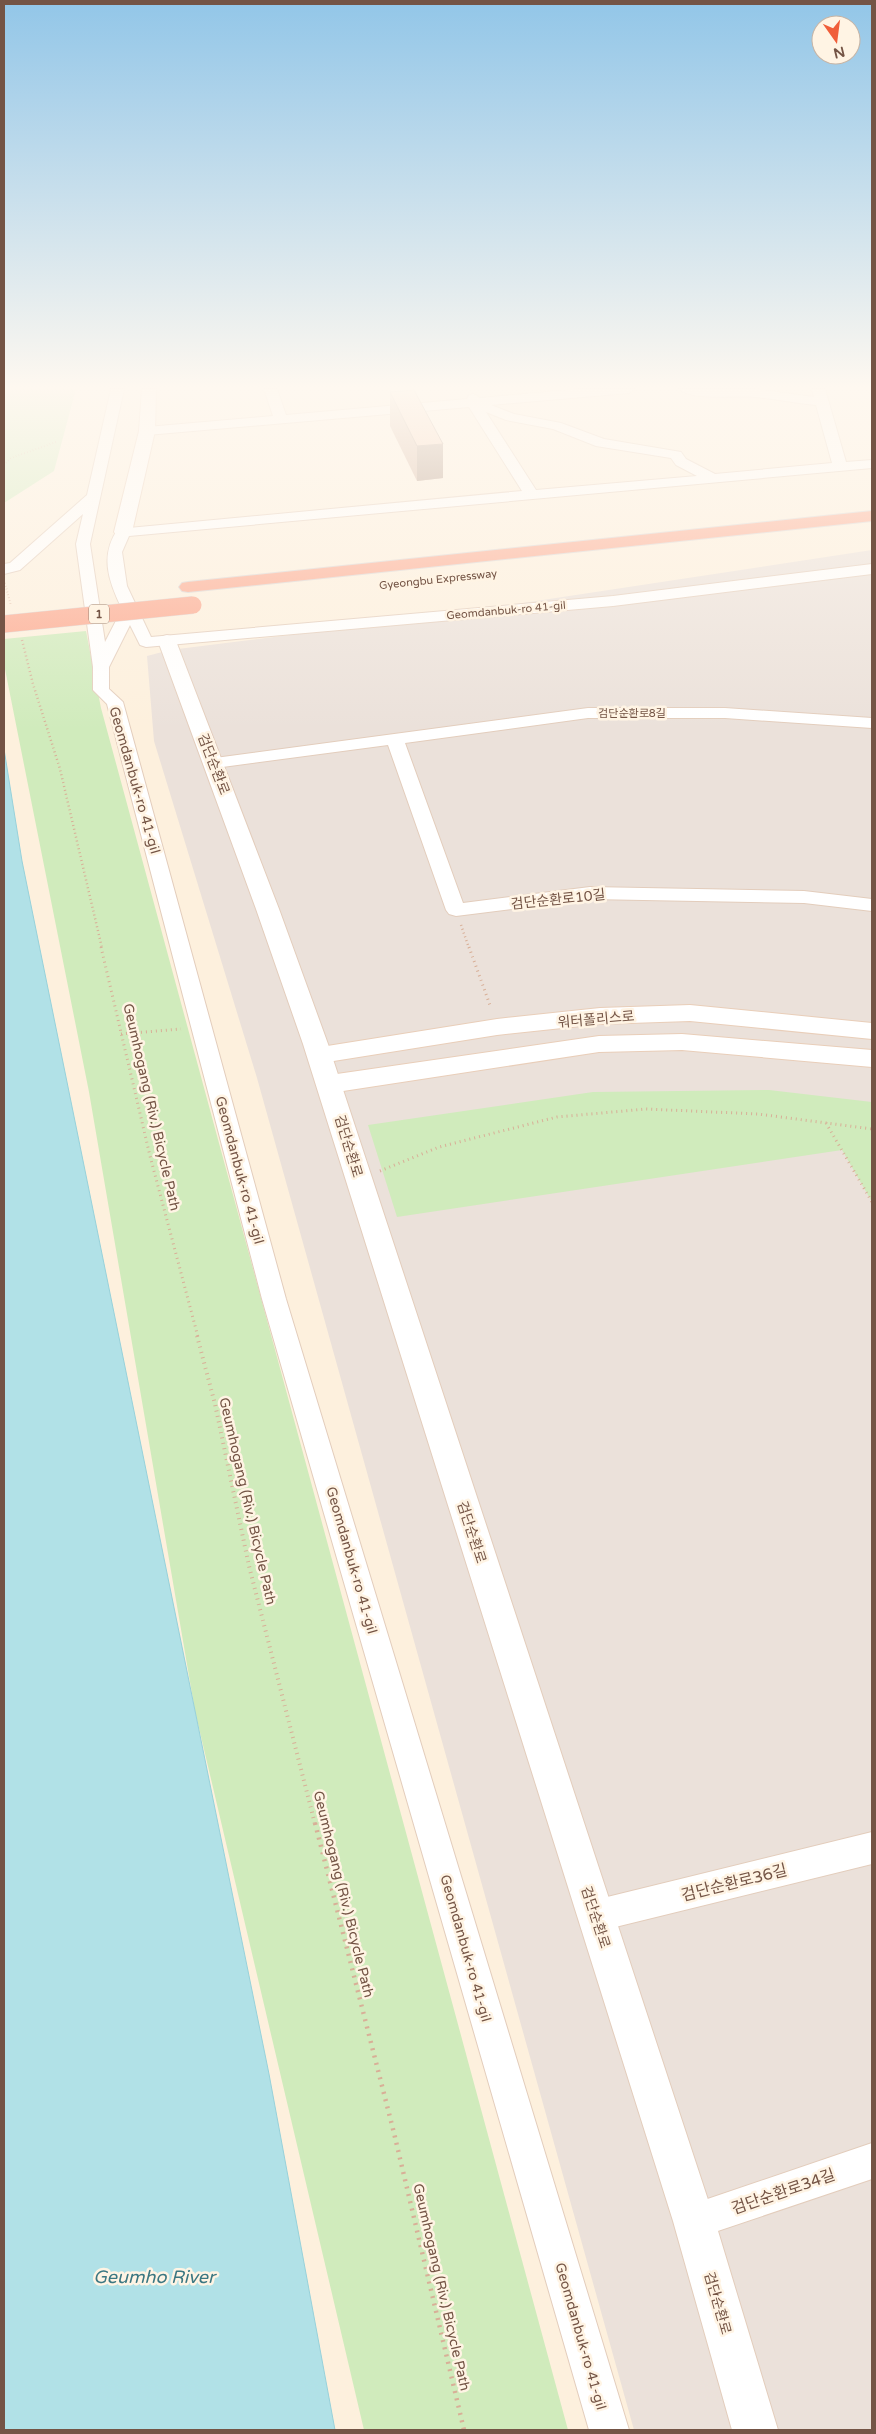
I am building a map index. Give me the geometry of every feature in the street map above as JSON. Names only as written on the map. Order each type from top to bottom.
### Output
[{"type":"highway","name":"Gyeongbu Expressway","points":[[8,617],[872,516]]},
{"type":"highway","name":"Gyeongbu Expressway","points":[[169,589],[213,603]]},
{"type":"highway","name":"1","points":[[72,599],[140,592]]},
{"type":"street","points":[[4,569],[15,567],[87,503]]},
{"type":"street","points":[[92,503],[83,544],[101,679]]},
{"type":"street","points":[[130,503],[123,532],[439,503]]},
{"type":"street","name":"Geomdanbuk-ro 41-gil","points":[[123,532],[114,552],[119,586],[146,642],[613,601],[872,569]]},
{"type":"street","points":[[101,679],[130,609]]},
{"type":"street","name":"검단순환로","points":[[167,640],[215,763],[325,1069],[359,1181],[694,2221],[755,2430]]},
{"type":"street","name":"Geomdanbuk-ro 41-gil","points":[[101,679],[114,702],[274,1299],[609,2430]]},
{"type":"street","name":"검단순환로8길","points":[[215,763],[588,713],[725,713],[872,724]]},
{"type":"street","points":[[394,738],[456,910]]},
{"type":"street","name":"검단순환로10길","points":[[456,910],[590,893],[804,897],[872,905]]},
{"type":"street","name":"워터폴리스로","points":[[325,1069],[498,1027],[600,1016],[690,1013],[872,1030]]},
{"type":"street","name":"워터폴리스로","points":[[325,1069],[501,1057],[599,1044],[682,1042],[872,1059]]},
{"type":"street","name":"검단순환로36길","points":[[595,1916],[872,1848]]},
{"type":"street","name":"검단순환로34길","points":[[694,2221],[872,2161]]},
{"type":"path","points":[[4,578],[8,617]]},
{"type":"path","name":"Geumhogang (Riv.) Bicycle Path","points":[[21,637],[33,684],[60,769],[150,1156],[215,1404],[249,1566],[394,2133],[464,2430]]},
{"type":"path","points":[[456,910],[498,1027]]},
{"type":"path","points":[[122,1034],[202,1028]]},
{"type":"path","points":[[359,1181],[439,1147],[557,1117],[646,1109],[758,1114],[872,1129]]},
{"type":"path","points":[[826,1123],[872,1202]]},
{"type":"shaded area","points":[[872,550],[872,2430],[634,2430],[257,1078],[154,741],[147,656],[170,650],[425,618]]},
{"type":"green space","points":[[86,631],[101,708],[568,2430],[364,2430],[195,1711],[89,1092],[4,664],[4,639]]},
{"type":"green space","points":[[769,1090],[872,1102],[872,1202],[842,1150],[397,1217],[368,1125],[593,1092]]},
{"type":"water","name":"Geumho River","points":[[4,749],[22,861],[269,2074],[335,2430],[4,2430]]}]
